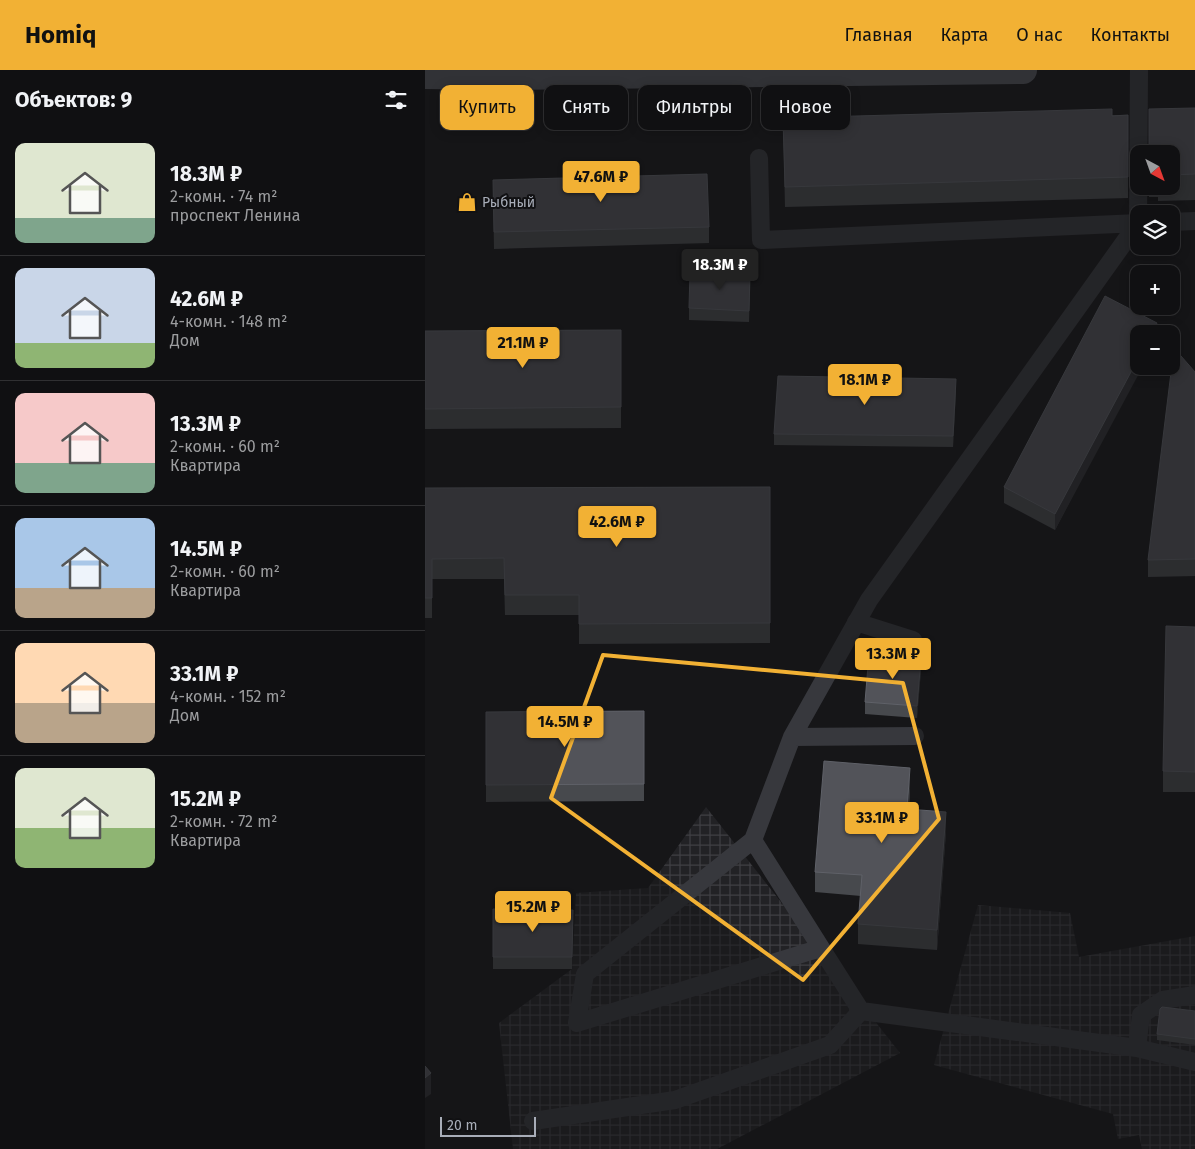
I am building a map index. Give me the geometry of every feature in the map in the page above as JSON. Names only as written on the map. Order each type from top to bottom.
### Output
[{"type":"main road","points":[[425,75],[508,76],[1023,70]]},
{"type":"lane","points":[[1138,205],[1139,70]]},
{"type":"lane","points":[[759,158],[761,240],[1130,223]]},
{"type":"lane","points":[[1180,221],[1195,220]]},
{"type":"lane","points":[[821,948],[577,1022],[585,974],[753,840],[792,737],[856,622],[875,592],[1130,234]]},
{"type":"lane","points":[[856,622],[913,640]]},
{"type":"lane","points":[[792,737],[915,736]]},
{"type":"lane","points":[[753,840],[861,1011],[1137,1048],[1195,1062],[1195,1070]]},
{"type":"lane","points":[[1137,1048],[1141,1015],[1163,1000],[1195,995]]},
{"type":"lane","points":[[533,1121],[675,1100],[830,1045],[861,1011]]},
{"type":"highlighted area","points":[[603,655],[903,683],[939,819],[803,980],[551,798]]},
{"type":"shaded area","points":[[706,807],[900,1053],[717,1149],[513,1149],[499,1023],[572,969],[576,893],[648,888]]},
{"type":"shaded area","points":[[978,905],[1070,913],[1079,957],[1195,936],[1195,1149],[1142,1149],[1139,1135],[1118,1139],[1113,1114],[934,1065]]},
{"type":"building","points":[[1195,108],[1195,174],[1180,175],[1180,145],[1149,145],[1149,109]]},
{"type":"building","points":[[1112,109],[1112,116],[1128,115],[1128,177],[785,187],[783,130],[850,130],[850,116]]},
{"type":"building","points":[[707,174],[709,227],[494,232],[493,180]]},
{"type":"building","points":[[690,272],[750,274],[749,311],[689,308]]},
{"type":"building","points":[[1105,296],[1130,309],[1130,315],[1142,315],[1157,323],[1156,325],[1130,325],[1130,374],[1055,514],[1004,487]]},
{"type":"building","points":[[621,330],[621,407],[425,409],[425,331]]},
{"type":"building","points":[[1180,355],[1195,372],[1195,559],[1148,560],[1171,375],[1180,375]]},
{"type":"building","points":[[778,376],[956,379],[953,436],[774,434]]},
{"type":"building","points":[[770,487],[770,623],[579,624],[579,595],[505,595],[504,558],[432,559],[432,598],[425,598],[425,488]]},
{"type":"building","points":[[1166,626],[1195,627],[1195,772],[1163,771]]},
{"type":"building","points":[[869,654],[921,658],[917,706],[865,702]]},
{"type":"building","points":[[644,711],[644,784],[486,785],[486,712]]},
{"type":"building","points":[[824,761],[910,768],[907,809],[946,812],[937,930],[858,924],[862,875],[815,872]]},
{"type":"building","points":[[493,909],[573,910],[572,957],[493,957]]},
{"type":"building","points":[[1162,1007],[1195,1011],[1195,1039],[1157,1034],[1160,1009]]},
{"type":"building","points":[[425,1066],[431,1073],[425,1078]]},
{"type":"place","name":"Рыбный","points":[[467,202]]}]
